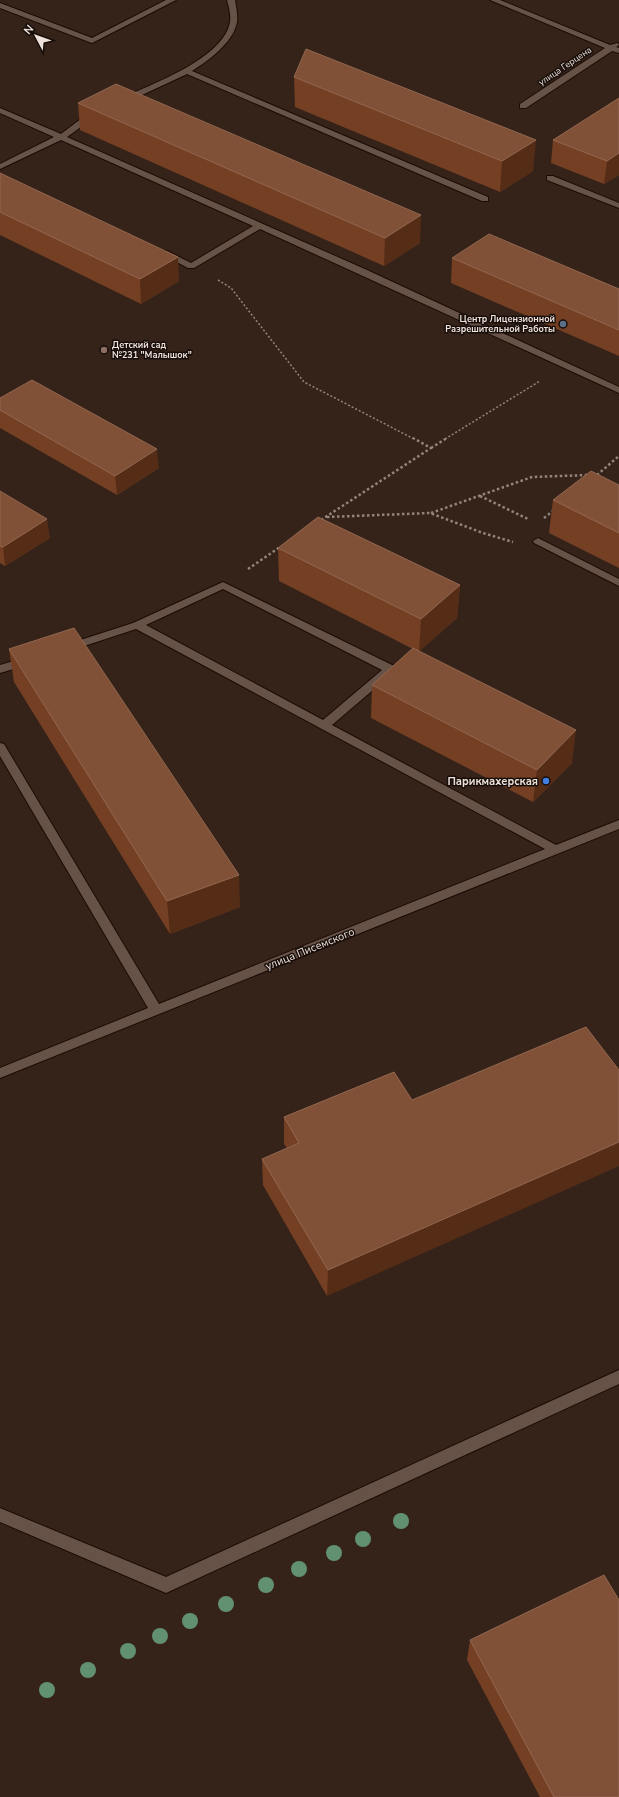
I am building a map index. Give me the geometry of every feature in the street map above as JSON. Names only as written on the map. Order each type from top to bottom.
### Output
[{"type":"street","points":[[0,5],[92,42],[172,0]]},
{"type":"street","points":[[115,104],[187,70],[218,50],[234,23],[231,0]]},
{"type":"street","points":[[494,0],[619,51]]},
{"type":"street","name":"улица Герцена","points":[[523,106],[619,42]]},
{"type":"street","points":[[187,70],[485,199]]},
{"type":"street","points":[[0,110],[63,136],[364,272],[619,390]]},
{"type":"street","points":[[0,167],[63,136],[95,112],[101,110]]},
{"type":"street","points":[[550,178],[619,206]]},
{"type":"street","points":[[156,249],[191,266],[260,226]]},
{"type":"street","points":[[538,541],[619,583]]},
{"type":"street","points":[[58,651],[137,625],[223,585],[390,668],[324,725]]},
{"type":"street","points":[[137,625],[556,850]]},
{"type":"street","points":[[0,670],[36,658]]},
{"type":"street","points":[[0,747],[156,1010]]},
{"type":"street","name":"улица Писемского","points":[[0,1073],[619,824]]},
{"type":"street","points":[[0,1515],[166,1585],[619,1377]]},
{"type":"path","points":[[191,266],[231,288],[304,382],[431,448]]},
{"type":"path","points":[[320,521],[431,448],[565,366]]},
{"type":"path","points":[[592,480],[619,456]]},
{"type":"path","points":[[327,517],[430,513],[532,477],[598,475]]},
{"type":"path","points":[[480,496],[530,520]]},
{"type":"path","points":[[543,518],[555,509]]},
{"type":"path","points":[[430,513],[483,533],[510,541],[538,541]]},
{"type":"path","points":[[223,585],[282,547]]},
{"type":"building","points":[[306,49],[536,140],[502,161],[294,77]]},
{"type":"building","points":[[116,84],[421,215],[385,238],[78,103]]},
{"type":"building","points":[[619,98],[619,153],[607,161],[553,140]]},
{"type":"building","points":[[0,173],[178,257],[140,279],[0,212]]},
{"type":"building","points":[[489,234],[619,289],[619,330],[452,258]]},
{"type":"building","points":[[32,380],[157,449],[115,476],[0,410],[0,398]]},
{"type":"building","points":[[591,471],[619,485],[619,533],[553,500]]},
{"type":"building","points":[[0,491],[47,519],[3,547],[0,546]]},
{"type":"building","points":[[318,517],[460,585],[421,619],[278,548]]},
{"type":"building","points":[[74,628],[239,875],[167,901],[9,649]]},
{"type":"building","points":[[413,648],[576,730],[537,770],[372,685]]},
{"type":"building","points":[[586,1027],[619,1070],[619,1142],[328,1270],[262,1159],[299,1143],[284,1117],[394,1072],[412,1100]]},
{"type":"building","points":[[604,1575],[619,1600],[619,1797],[554,1797],[470,1640]]},
{"type":"place","name":"Центр Лицензионной Разрешительной Работы","points":[[563,324]]},
{"type":"place","name":"Детский сад №231 \"Малышок\"","points":[[104,350]]},
{"type":"place","name":"Парикмахерская","points":[[546,781]]}]
